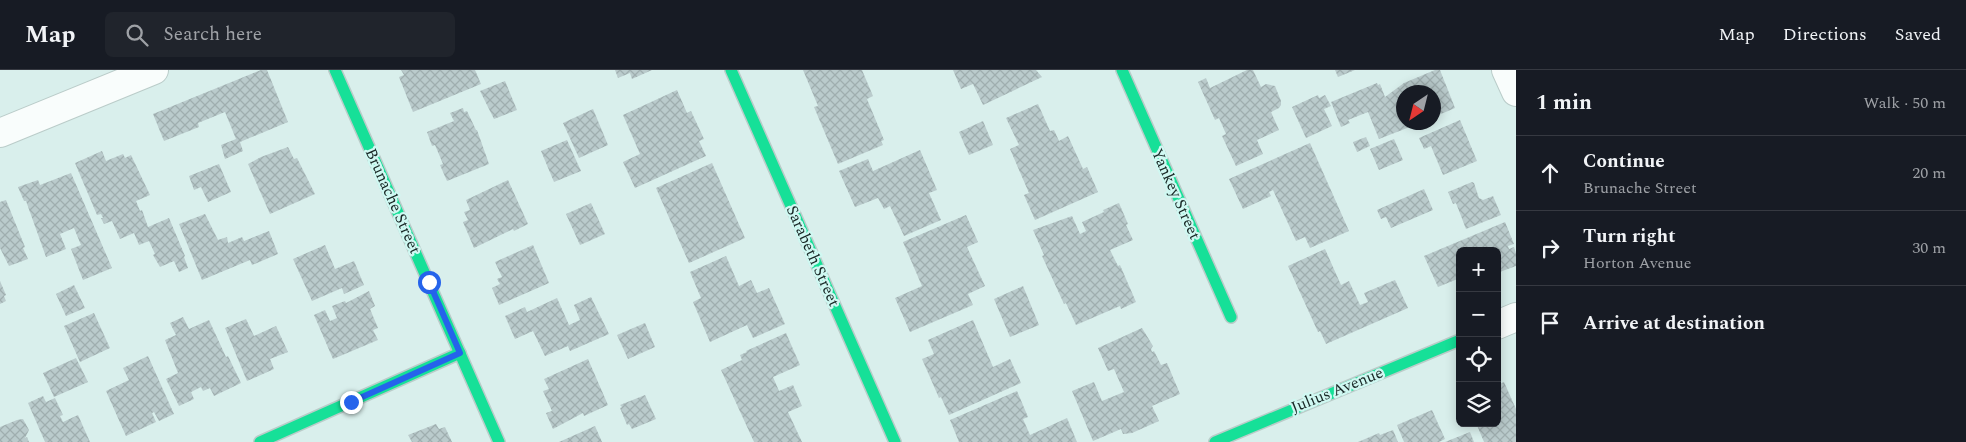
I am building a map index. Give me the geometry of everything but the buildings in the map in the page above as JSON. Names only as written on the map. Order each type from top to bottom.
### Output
[{"type":"street","points":[[0,133],[154,70]]},
{"type":"street","name":"Brunache Street","points":[[336,70],[499,442]]},
{"type":"street","name":"Sarabeth Street","points":[[731,70],[895,442]]},
{"type":"street","name":"Yankey Street","points":[[1122,70],[1231,317]]},
{"type":"street","points":[[1506,70],[1516,92]]},
{"type":"street","points":[[1501,323],[1516,317]]},
{"type":"street","name":"Julius Avenue","points":[[1215,442],[1456,342]]},
{"type":"street","points":[[260,442],[460,353]]},
{"type":"traffic: fast","points":[[335,70],[499,442]]},
{"type":"traffic: fast","points":[[731,70],[895,442]]},
{"type":"traffic: fast","points":[[1122,70],[1231,317]]},
{"type":"traffic: fast","points":[[1215,442],[1456,342]]},
{"type":"traffic: fast","points":[[260,442],[460,353]]},
{"type":"route","points":[[351,402],[460,353],[429,282]]}]
